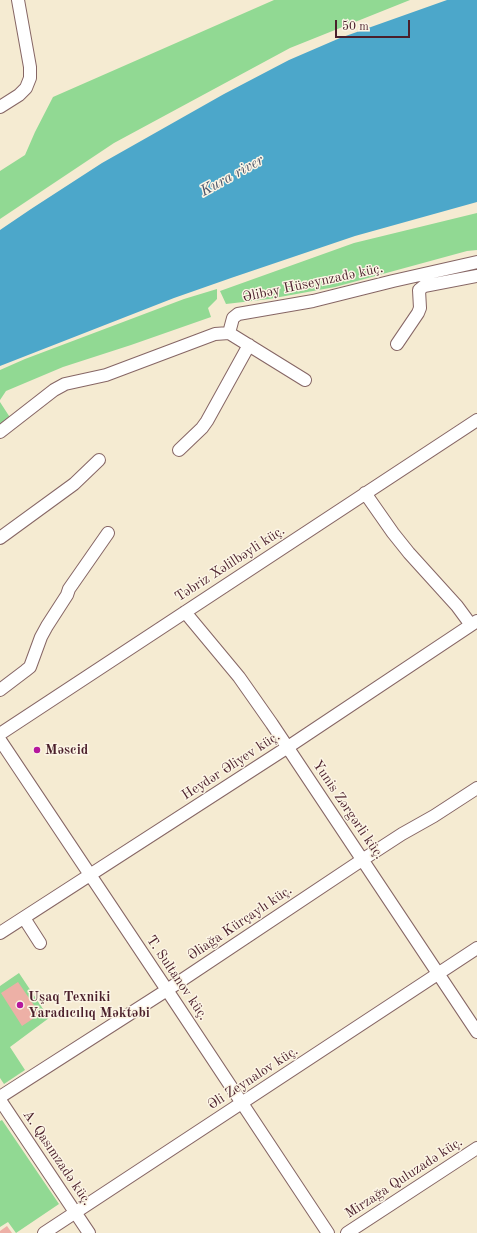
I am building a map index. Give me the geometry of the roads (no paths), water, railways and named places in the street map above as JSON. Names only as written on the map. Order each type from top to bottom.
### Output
[{"type":"street","points":[[0,107],[19,95],[26,88],[30,78],[30,67],[18,0]]},
{"type":"street","name":"Əlibəy Hüseynzadə küç.","points":[[229,333],[233,318],[244,312],[313,301],[477,262]]},
{"type":"street","points":[[397,344],[418,313],[420,308],[419,290],[424,286],[477,276]]},
{"type":"street","points":[[0,432],[54,390],[65,384],[106,375],[215,334],[229,333],[305,380]]},
{"type":"street","points":[[179,450],[202,428],[207,421],[249,345]]},
{"type":"street","name":"Təbriz Xəlilbəyli küç.","points":[[0,734],[477,420]]},
{"type":"street","points":[[0,538],[74,484],[99,460]]},
{"type":"street","points":[[365,493],[405,548],[474,623]]},
{"type":"street","points":[[0,690],[30,667],[47,626],[67,595],[69,589],[108,533]]},
{"type":"street","name":"Yunis Zərgərli küç.","points":[[184,612],[239,677],[288,747],[477,1032]]},
{"type":"street","name":"Heydər Əliyev küç.","points":[[0,933],[288,747],[474,623]]},
{"type":"street","name":"T. Sultanov küç.","points":[[0,740],[328,1233]]},
{"type":"street","name":"Əliağa Kürçaylı küç.","points":[[0,1098],[167,990],[402,834],[434,816],[477,788]]},
{"type":"street","points":[[24,918],[40,943]]},
{"type":"street","name":"Əli Zeynalov küç.","points":[[44,1233],[477,948]]},
{"type":"street","name":"A. Qasımzadə küç.","points":[[0,1098],[89,1233]]},
{"type":"street","name":"Mirzağa Quluzadə küç.","points":[[347,1233],[477,1148]]},
{"type":"water","name":"Kura river","points":[[447,0],[477,0],[477,202],[355,236],[231,278],[174,298],[0,366],[0,230],[102,163],[224,94],[289,60],[340,38]]},
{"type":"place","name":"Məscid","points":[[37,750]]},
{"type":"place","name":"Uşaq Texniki Yaradıcılıq Məktəbi","points":[[20,1005]]}]
